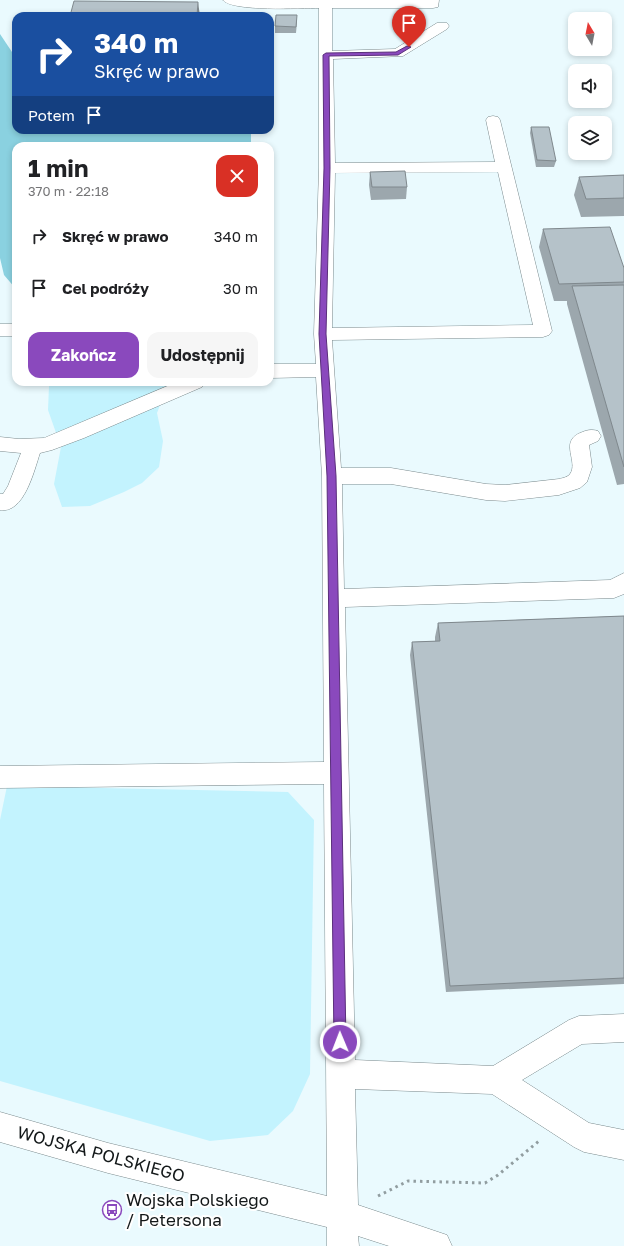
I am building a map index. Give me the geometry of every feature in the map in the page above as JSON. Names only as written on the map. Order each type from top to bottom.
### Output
[{"type":"street","points":[[237,7],[325,2],[433,4],[433,0]]},
{"type":"street","points":[[325,2],[327,168],[323,334],[324,370],[332,476],[343,1246]]},
{"type":"street","points":[[326,55],[398,53],[442,26]]},
{"type":"street","points":[[323,334],[543,331],[493,120]]},
{"type":"street","points":[[327,168],[504,167]]},
{"type":"street","points":[[0,330],[12,330]]},
{"type":"street","points":[[274,371],[324,370]]},
{"type":"street","points":[[0,444],[19,446],[45,445],[77,433],[186,386]]},
{"type":"street","points":[[332,476],[392,476],[486,492],[505,493],[559,487],[573,483],[580,477],[582,468],[579,445],[582,440],[591,436]]},
{"type":"street","points":[[0,502],[6,503],[11,500],[17,489],[33,446]]},
{"type":"street","points":[[334,598],[614,589],[624,582]]},
{"type":"street","points":[[0,777],[180,774],[336,774]]},
{"type":"street","points":[[496,1080],[579,1030],[624,1028]]},
{"type":"street","points":[[340,1074],[496,1080],[584,1137],[624,1145]]},
{"type":"street","name":"WOJSKA POLSKIEGO","points":[[0,1127],[108,1158],[342,1216],[436,1246]]},
{"type":"path","points":[[342,1216],[408,1181],[485,1183],[498,1175],[562,1122]]},
{"type":"shaded area","points":[[0,34],[12,52],[12,134],[251,134],[251,142],[12,142],[12,284],[4,275],[0,258]]},
{"type":"shaded area","points":[[49,386],[167,386],[157,413],[163,441],[159,467],[142,483],[124,492],[90,506],[62,507],[54,484],[61,447],[48,410]]},
{"type":"shaded area","points":[[7,786],[288,792],[314,820],[310,1074],[293,1111],[268,1135],[210,1141],[0,1081],[0,820]]},
{"type":"building","points":[[74,1],[198,2],[197,12],[71,12]]},
{"type":"building","points":[[276,15],[297,15],[296,27],[275,26]]},
{"type":"building","points":[[531,127],[549,127],[556,161],[537,160]]},
{"type":"building","points":[[405,171],[407,187],[372,187],[370,172]]},
{"type":"building","points":[[624,175],[624,198],[586,199],[579,177]]},
{"type":"building","points":[[610,227],[624,268],[624,282],[559,284],[543,229]]},
{"type":"building","points":[[624,285],[624,467],[572,286]]},
{"type":"building","points":[[624,616],[624,978],[450,986],[412,642],[440,641],[438,623]]},
{"type":"place","name":"Wojska Polskiego / Petersona","points":[[112,1210]]},
{"type":"route","points":[[340,1042],[332,476],[324,370],[323,334],[327,168],[326,55],[398,53],[409,47]]}]
